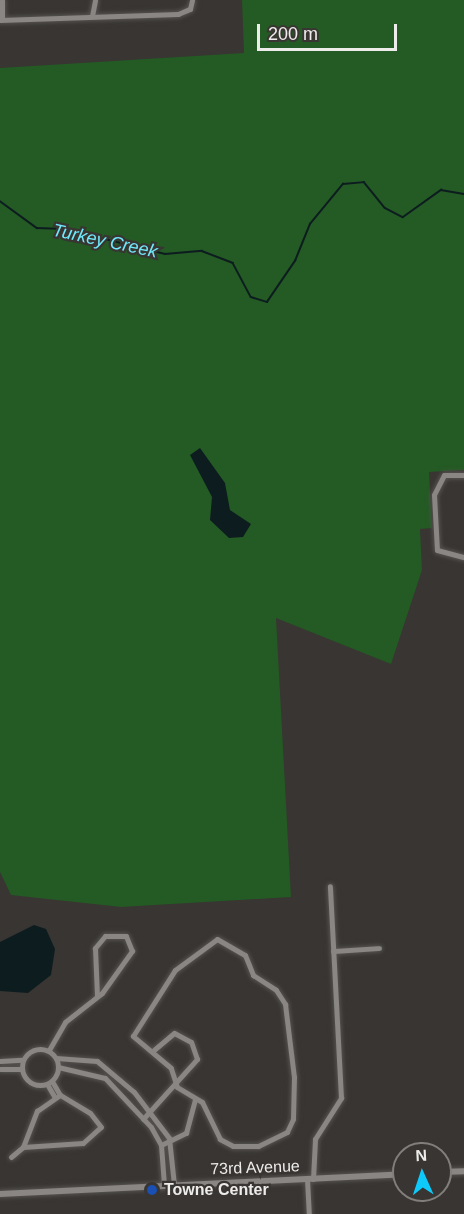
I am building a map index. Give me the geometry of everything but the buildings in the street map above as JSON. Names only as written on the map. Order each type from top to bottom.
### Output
[{"type":"street","points":[[2,0],[1,20],[178,14],[190,9],[192,0]]},
{"type":"street","points":[[92,16],[95,0]]},
{"type":"street","points":[[464,475],[444,475],[434,495],[437,549],[464,557]]},
{"type":"street","points":[[309,1214],[315,1139],[341,1098],[330,886]]},
{"type":"street","points":[[49,1050],[65,1022],[97,996],[132,951],[126,936],[105,936],[95,948],[97,996]]},
{"type":"street","points":[[218,939],[237,947],[253,975],[276,990],[285,1004],[294,1077],[287,1131],[258,1146],[233,1146],[220,1139],[213,1118],[195,1099],[177,1087],[171,1068],[154,1050],[133,1036],[134,1028],[175,970],[203,946],[218,939]]},
{"type":"street","points":[[333,951],[379,948]]},
{"type":"street","points":[[143,1119],[177,1087],[197,1059],[191,1042],[174,1033],[154,1050]]},
{"type":"street","points":[[33,1049],[49,1050],[56,1058],[58,1067],[49,1082],[31,1083],[21,1069],[22,1060],[33,1049]]},
{"type":"street","points":[[56,1058],[87,1057],[113,1070],[151,1112],[172,1143],[174,1185]]},
{"type":"street","points":[[0,1061],[22,1060]]},
{"type":"street","points":[[58,1067],[105,1078],[143,1119],[161,1145],[164,1185]]},
{"type":"street","points":[[0,1069],[21,1069]]},
{"type":"street","points":[[23,1147],[68,1146],[95,1137],[97,1120],[58,1097],[49,1082]]},
{"type":"street","points":[[11,1157],[23,1147],[37,1112],[58,1097]]},
{"type":"street","points":[[161,1145],[172,1143],[186,1134],[195,1099]]},
{"type":"street","name":"73rd Avenue","points":[[0,1194],[392,1175]]},
{"type":"green space","points":[[242,0],[464,0],[464,470],[429,472],[432,528],[420,529],[422,570],[391,664],[276,618],[291,897],[121,907],[11,895],[0,872],[0,68],[244,53]]},
{"type":"shaded area","points":[[200,448],[225,483],[230,510],[251,524],[243,537],[229,538],[210,520],[212,497],[190,455]]},
{"type":"shaded area","points":[[34,925],[46,929],[55,949],[51,975],[28,993],[0,991],[0,942]]},
{"type":"waterway","name":"Turkey Creek","points":[[0,201],[37,228],[65,229],[165,254],[202,251],[233,263],[251,297],[267,302],[295,261],[310,224],[343,184],[364,182],[385,208],[403,217],[441,190],[464,194]]},
{"type":"place","name":"Towne Center","points":[[152,1190]]}]
